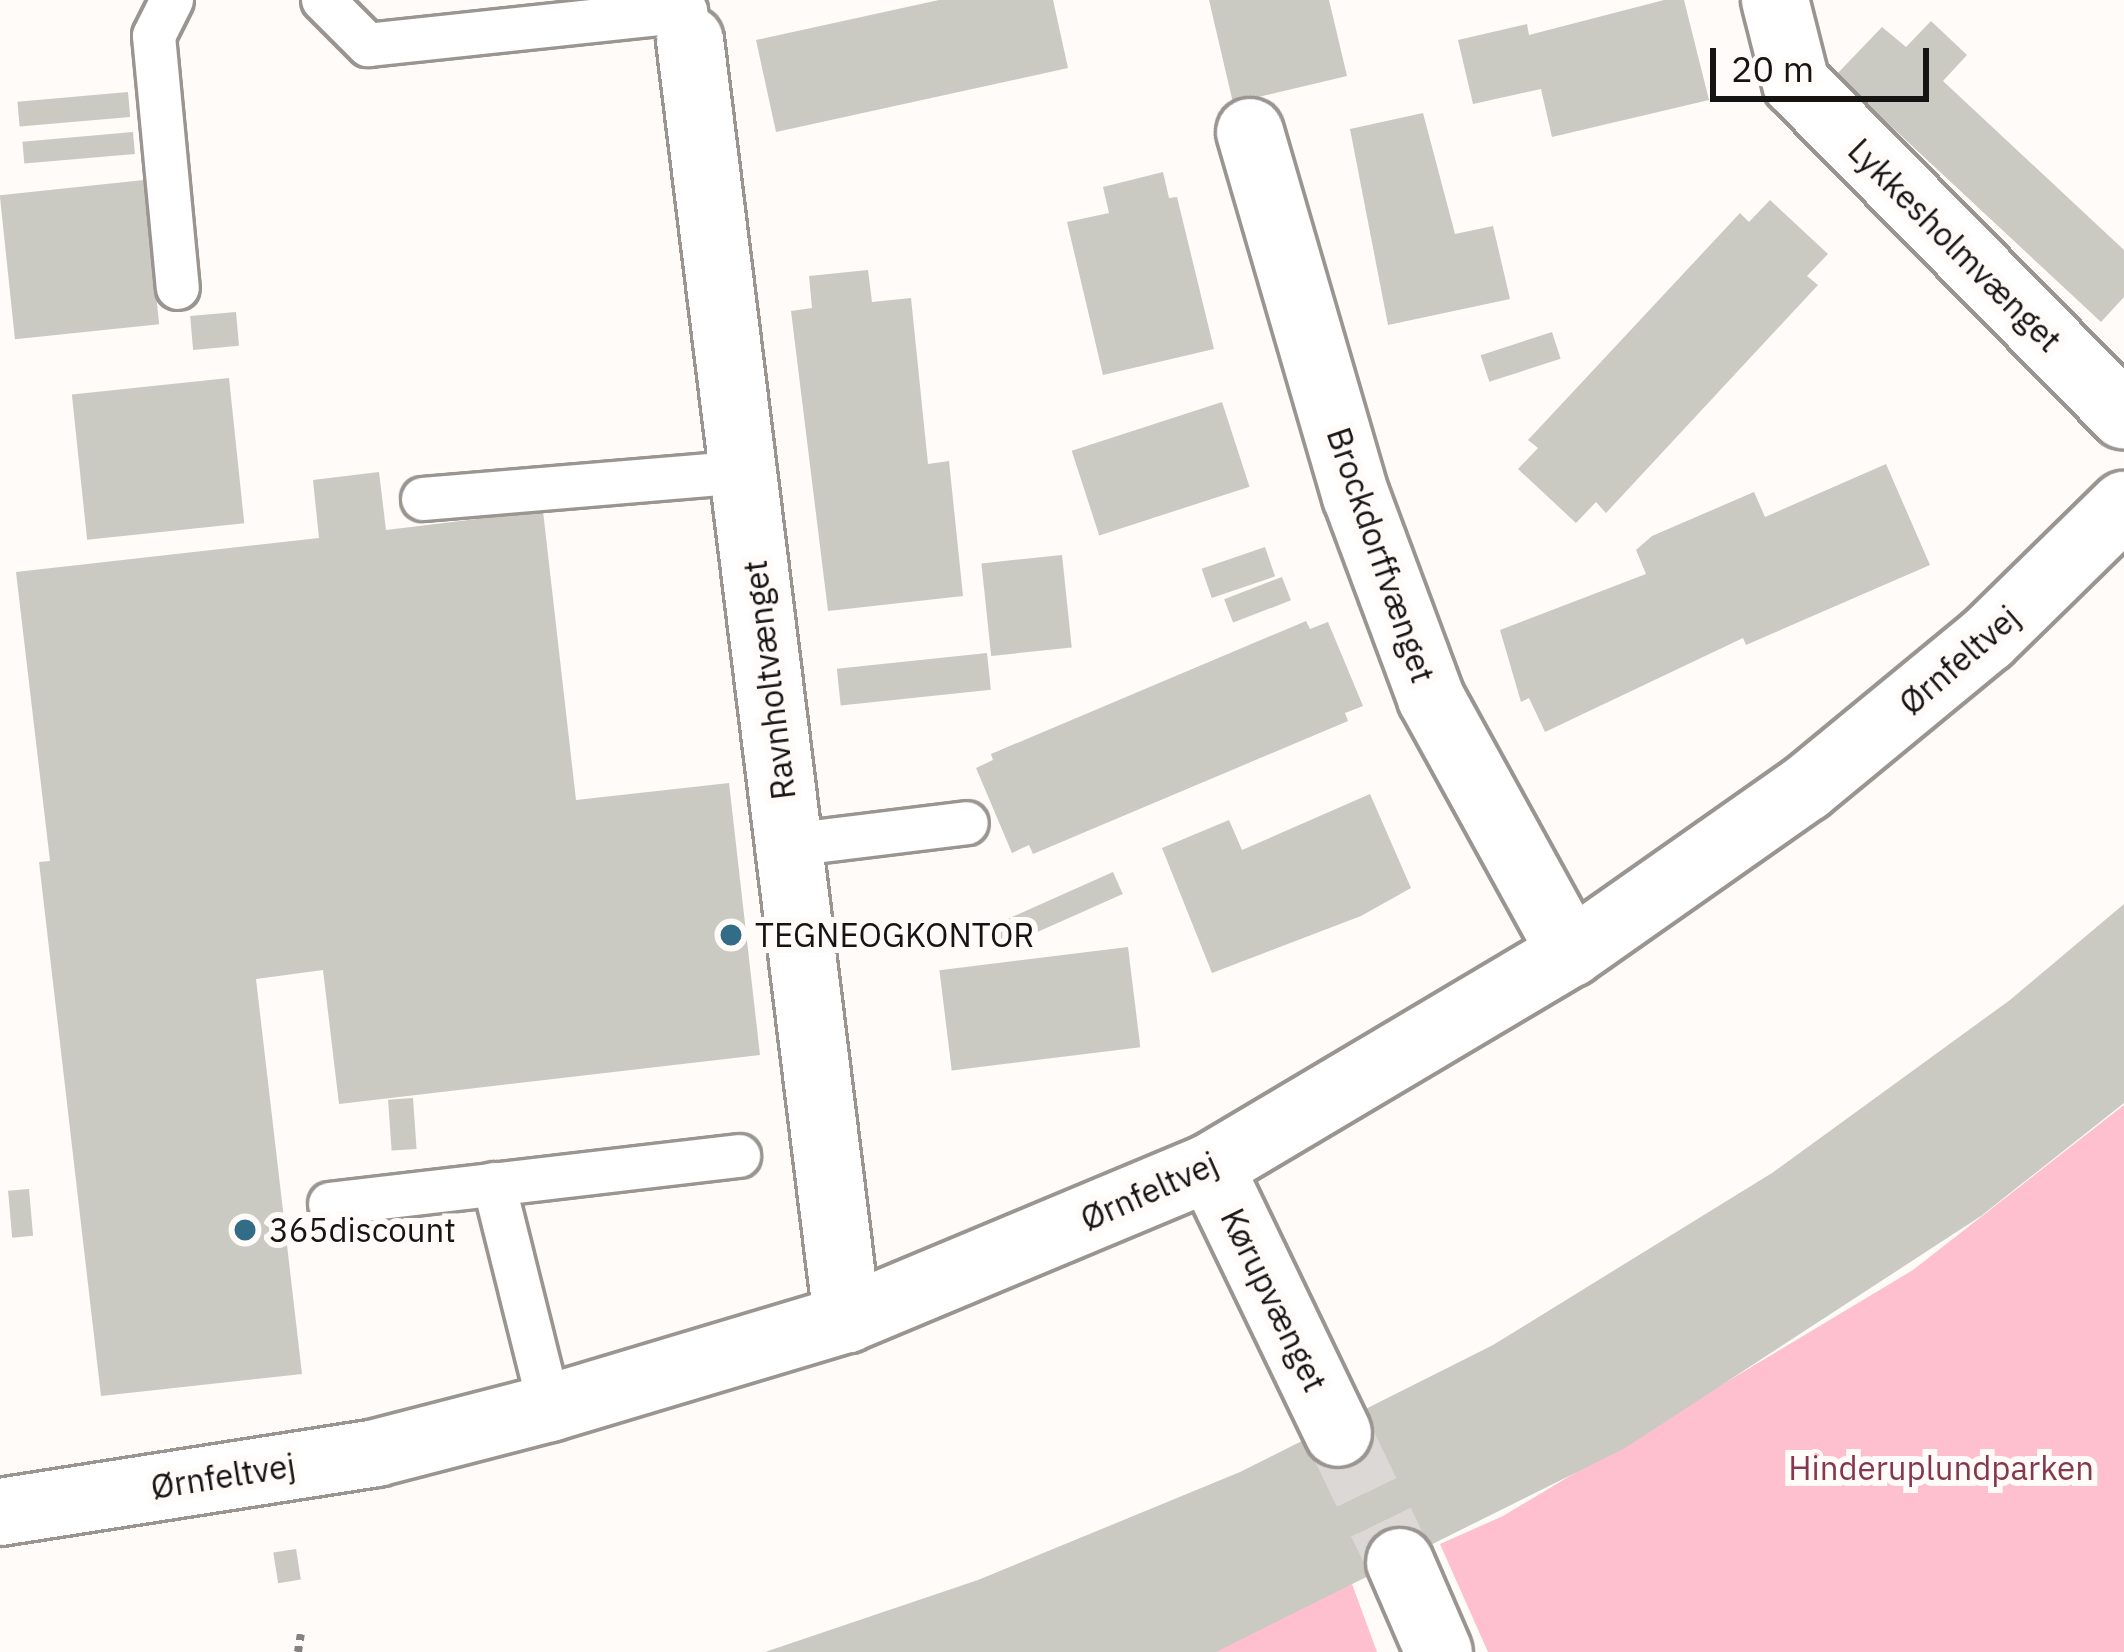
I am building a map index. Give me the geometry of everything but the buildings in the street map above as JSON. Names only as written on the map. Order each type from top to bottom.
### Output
[{"type":"street","name":"Lykkesholmvænget","points":[[1775,0],[1796,82],[2124,416]]},
{"type":"street","name":"Ravnholtvænget","points":[[687,17],[847,1319]]},
{"type":"street","name":"Brockdorffvænget","points":[[1250,132],[1356,496],[1431,698],[1571,953]]},
{"type":"street","name":"Ørnfeltvej","points":[[0,1512],[376,1453],[550,1408],[847,1319],[1210,1167],[1571,953],[1824,773],[1987,639],[2124,505]]},
{"type":"street","name":"Kørupvænget","points":[[1210,1167],[1338,1433]]},
{"type":"street","points":[[1400,1562],[1438,1652]]},
{"type":"lane","points":[[172,0],[154,36],[178,288]]},
{"type":"lane","points":[[323,0],[368,45],[687,17]]},
{"type":"lane","points":[[423,499],[743,472]]},
{"type":"lane","points":[[789,845],[967,824]]},
{"type":"lane","points":[[330,1204],[739,1156]]},
{"type":"lane","points":[[494,1184],[550,1408]]},
{"type":"path","points":[[298,1652],[301,1634]]},
{"type":"green space","name":"Hinderuplundparken","points":[[2124,1105],[2124,1652],[1488,1652],[1440,1544],[1503,1516],[1913,1270]]},
{"type":"green space","points":[[1352,1584],[1377,1652],[1178,1652]]},
{"type":"tunnel","points":[[1338,1433],[1400,1562]]},
{"type":"place","name":"TEGNEOGKONTOR","points":[[731,935]]},
{"type":"place","name":"365discount","points":[[245,1230]]}]
